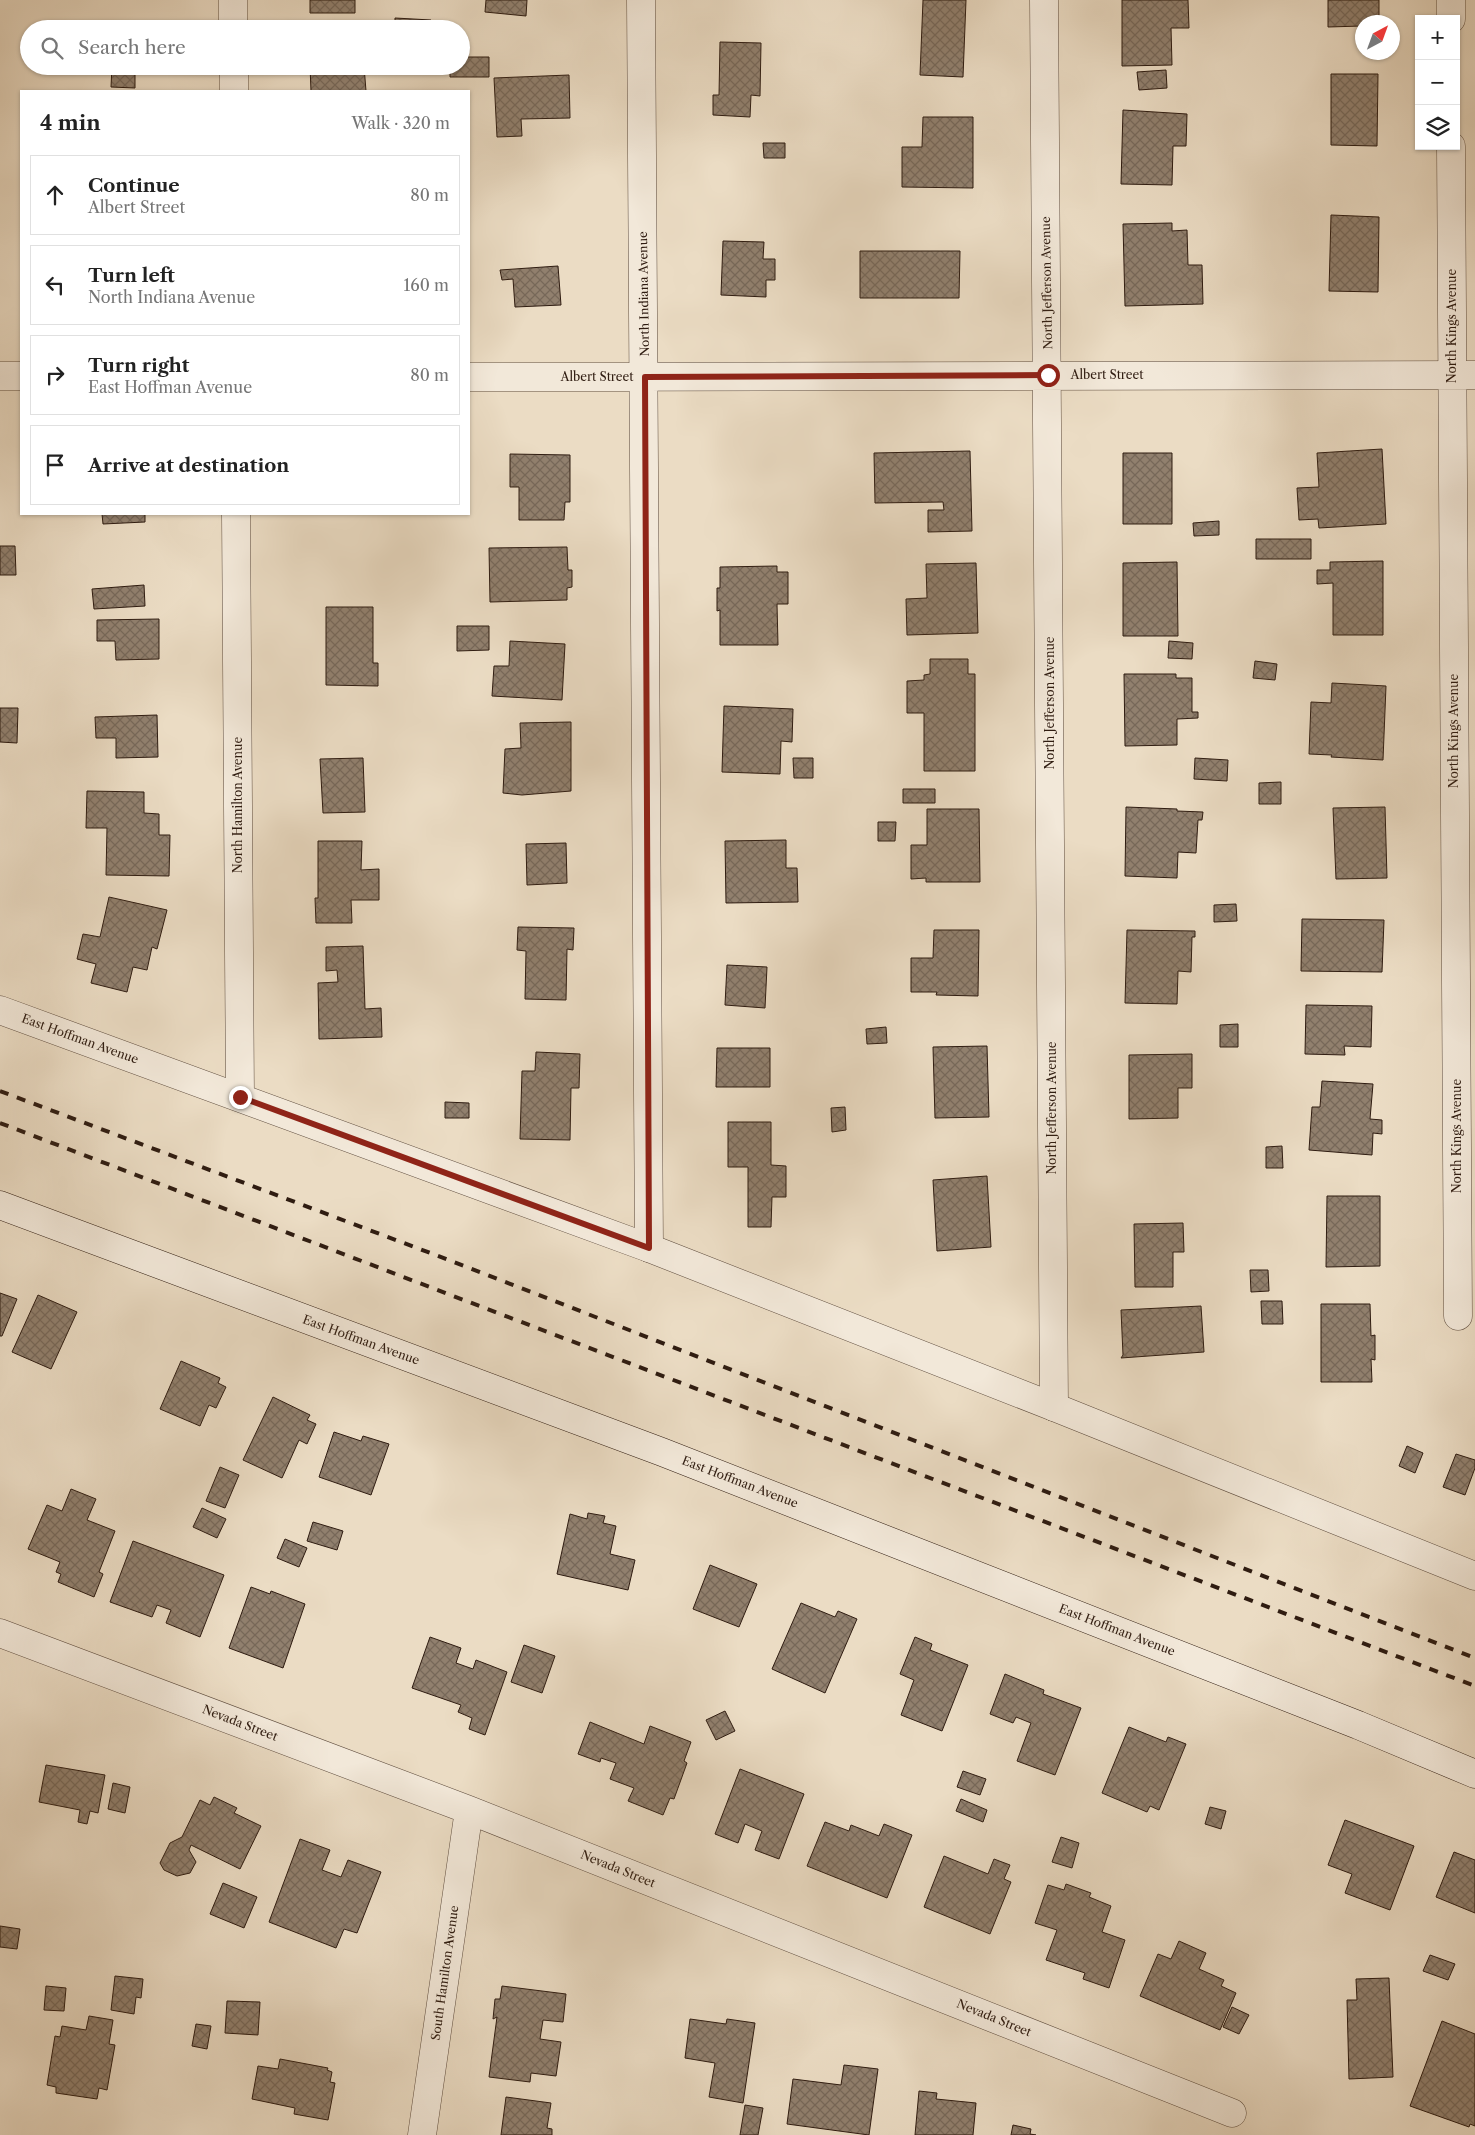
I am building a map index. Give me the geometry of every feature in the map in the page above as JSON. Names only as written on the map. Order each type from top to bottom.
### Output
[{"type":"street","points":[[233,0],[233,20]]},
{"type":"street","name":"North Indiana Avenue","points":[[641,0],[645,377],[649,1248]]},
{"type":"street","name":"North Jefferson Avenue","points":[[1044,0],[1054,1407]]},
{"type":"street","points":[[1451,0],[1451,15]]},
{"type":"street","points":[[234,75],[234,90]]},
{"type":"street","name":"North Kings Avenue","points":[[1451,150],[1463,375],[1458,1316]]},
{"type":"street","name":"Albert Street","points":[[470,377],[1463,375]]},
{"type":"street","points":[[0,376],[20,376]]},
{"type":"street","name":"North Hamilton Avenue","points":[[236,515],[240,1097]]},
{"type":"street","name":"East Hoffman Avenue","points":[[0,1010],[649,1248],[1054,1407],[1475,1576]]},
{"type":"street","name":"East Hoffman Avenue","points":[[0,1205],[662,1452],[1358,1725],[1475,1774]]},
{"type":"street","name":"Nevada Street","points":[[0,1633],[469,1810],[1232,2113]]},
{"type":"street","name":"South Hamilton Avenue","points":[[422,2135],[469,1810]]},
{"type":"building","points":[[310,0],[355,0],[355,13],[310,13]]},
{"type":"building","points":[[486,0],[527,0],[526,16],[485,12]]},
{"type":"building","points":[[923,0],[966,0],[963,77],[920,75]]},
{"type":"building","points":[[1122,0],[1188,0],[1189,28],[1171,28],[1172,65],[1122,66]]},
{"type":"building","points":[[1328,0],[1379,0],[1379,15],[1355,15],[1355,26],[1328,27]]},
{"type":"building","points":[[395,18],[431,20],[395,20]]},
{"type":"building","points":[[720,42],[761,43],[760,96],[751,95],[750,117],[713,115],[713,95],[719,95]]},
{"type":"building","points":[[470,57],[489,57],[489,77],[450,77],[450,75],[470,75]]},
{"type":"building","points":[[1166,70],[1167,88],[1139,90],[1137,72]]},
{"type":"building","points":[[1331,74],[1378,74],[1377,146],[1331,145]]},
{"type":"building","points":[[112,75],[135,75],[135,88],[111,87]]},
{"type":"building","points":[[310,75],[365,75],[366,90],[311,90]]},
{"type":"building","points":[[569,75],[570,118],[521,119],[522,136],[497,137],[494,78]]},
{"type":"building","points":[[1123,110],[1187,114],[1186,146],[1173,146],[1172,185],[1121,184]]},
{"type":"building","points":[[923,117],[973,117],[973,188],[902,187],[902,147],[922,147]]},
{"type":"building","points":[[763,143],[785,143],[785,158],[764,158]]},
{"type":"building","points":[[1331,215],[1379,217],[1378,292],[1329,291]]},
{"type":"building","points":[[1172,223],[1172,231],[1187,230],[1188,265],[1202,265],[1203,304],[1125,306],[1123,224]]},
{"type":"building","points":[[723,241],[764,242],[763,259],[775,259],[775,280],[766,280],[766,297],[721,295]]},
{"type":"building","points":[[860,251],[960,251],[959,298],[860,298]]},
{"type":"building","points":[[558,266],[561,305],[515,307],[513,279],[502,280],[500,270]]},
{"type":"building","points":[[1382,449],[1386,524],[1319,528],[1318,519],[1299,520],[1297,488],[1319,487],[1317,453]]},
{"type":"building","points":[[970,451],[972,531],[928,532],[928,510],[944,510],[943,502],[875,503],[874,453]]},
{"type":"building","points":[[1123,453],[1172,453],[1172,524],[1123,524]]},
{"type":"building","points":[[510,454],[570,455],[570,502],[565,502],[564,520],[519,520],[519,487],[510,487]]},
{"type":"building","points":[[102,515],[145,515],[145,522],[103,524]]},
{"type":"building","points":[[1219,521],[1219,535],[1194,536],[1193,523]]},
{"type":"building","points":[[1256,539],[1311,539],[1311,559],[1256,559]]},
{"type":"building","points":[[0,546],[15,546],[16,575],[0,575]]},
{"type":"building","points":[[567,547],[568,570],[572,570],[572,587],[567,588],[567,600],[490,602],[489,548]]},
{"type":"building","points":[[1383,561],[1383,635],[1333,635],[1333,583],[1317,584],[1317,570],[1330,570],[1330,562]]},
{"type":"building","points":[[1177,562],[1178,636],[1123,636],[1123,563]]},
{"type":"building","points":[[976,563],[978,633],[907,635],[906,599],[927,598],[926,564]]},
{"type":"building","points":[[777,566],[777,572],[788,572],[788,604],[777,604],[778,645],[720,645],[720,610],[717,611],[717,588],[720,588],[720,567]]},
{"type":"building","points":[[144,585],[145,606],[94,609],[92,589]]},
{"type":"building","points":[[326,607],[373,607],[373,663],[378,663],[378,686],[326,685]]},
{"type":"building","points":[[159,619],[159,659],[116,660],[115,641],[97,641],[97,620]]},
{"type":"building","points":[[457,626],[489,626],[489,650],[457,651]]},
{"type":"building","points":[[510,641],[565,644],[562,700],[492,696],[494,666],[509,666]]},
{"type":"building","points":[[1169,641],[1193,643],[1192,659],[1168,658]]},
{"type":"building","points":[[930,659],[968,659],[968,674],[975,674],[975,771],[924,771],[924,713],[907,713],[907,681],[924,680],[924,675],[930,674]]},
{"type":"building","points":[[1255,661],[1277,664],[1275,680],[1253,678]]},
{"type":"building","points":[[1124,674],[1176,674],[1176,678],[1192,678],[1192,712],[1198,712],[1198,718],[1177,719],[1177,745],[1125,746]]},
{"type":"building","points":[[1332,683],[1386,686],[1383,760],[1309,754],[1311,702],[1331,703]]},
{"type":"building","points":[[724,706],[793,709],[792,742],[781,741],[780,774],[722,772]]},
{"type":"building","points":[[0,708],[18,708],[17,743],[0,742]]},
{"type":"building","points":[[157,715],[158,757],[116,758],[116,738],[96,738],[95,717]]},
{"type":"building","points":[[571,722],[571,791],[522,795],[503,793],[505,749],[521,748],[520,723]]},
{"type":"building","points":[[363,758],[365,812],[323,813],[320,759]]},
{"type":"building","points":[[793,758],[813,758],[813,778],[794,778]]},
{"type":"building","points":[[1195,758],[1228,760],[1227,781],[1194,779]]},
{"type":"building","points":[[1281,782],[1281,804],[1259,804],[1259,783]]},
{"type":"building","points":[[903,789],[935,789],[935,803],[903,803]]},
{"type":"building","points":[[87,791],[144,792],[144,813],[159,814],[159,835],[170,835],[169,876],[106,875],[107,828],[86,828]]},
{"type":"building","points":[[1126,807],[1203,812],[1202,820],[1198,820],[1196,853],[1178,852],[1177,878],[1125,876]]},
{"type":"building","points":[[1385,807],[1387,878],[1336,879],[1333,808]]},
{"type":"building","points":[[927,809],[979,809],[980,882],[926,882],[926,878],[911,879],[911,845],[927,845]]},
{"type":"building","points":[[878,822],[896,822],[895,841],[878,841]]},
{"type":"building","points":[[786,840],[786,868],[797,868],[798,902],[726,903],[725,841]]},
{"type":"building","points":[[318,841],[362,841],[361,870],[379,869],[379,900],[351,900],[352,923],[316,923],[315,898],[318,898]]},
{"type":"building","points":[[566,843],[567,883],[527,885],[526,844]]},
{"type":"building","points":[[109,897],[167,910],[157,949],[152,947],[147,970],[133,967],[127,992],[91,983],[96,964],[77,959],[83,934],[100,937]]},
{"type":"building","points":[[1236,904],[1237,921],[1214,922],[1214,905]]},
{"type":"building","points":[[1302,919],[1384,920],[1382,972],[1301,971]]},
{"type":"building","points":[[518,927],[574,928],[573,950],[567,949],[566,1000],[525,999],[526,951],[517,950]]},
{"type":"building","points":[[934,930],[979,930],[978,996],[936,995],[937,992],[911,992],[911,958],[933,958]]},
{"type":"building","points":[[1127,930],[1195,931],[1195,937],[1192,937],[1191,972],[1178,971],[1177,1004],[1125,1003]]},
{"type":"building","points":[[363,946],[365,1009],[381,1008],[382,1037],[319,1039],[318,983],[338,982],[337,970],[326,971],[326,947]]},
{"type":"building","points":[[727,965],[767,967],[765,1008],[725,1005]]},
{"type":"building","points":[[1306,1005],[1372,1006],[1371,1047],[1344,1046],[1345,1055],[1305,1054]]},
{"type":"building","points":[[1238,1024],[1238,1047],[1220,1047],[1220,1025]]},
{"type":"building","points":[[886,1027],[887,1043],[867,1044],[866,1029]]},
{"type":"building","points":[[987,1046],[989,1117],[935,1118],[933,1047]]},
{"type":"building","points":[[717,1048],[770,1048],[770,1087],[716,1087]]},
{"type":"building","points":[[536,1052],[580,1054],[579,1088],[571,1088],[570,1140],[520,1139],[522,1071],[535,1071]]},
{"type":"building","points":[[1192,1054],[1192,1088],[1178,1088],[1178,1118],[1129,1119],[1129,1055]]},
{"type":"building","points":[[1322,1081],[1373,1084],[1370,1119],[1382,1120],[1382,1134],[1373,1133],[1372,1155],[1309,1150],[1312,1107],[1320,1107]]},
{"type":"building","points":[[445,1102],[469,1103],[469,1118],[445,1118]]},
{"type":"building","points":[[845,1107],[846,1130],[832,1132],[831,1108]]},
{"type":"building","points":[[728,1122],[771,1122],[771,1165],[786,1166],[786,1197],[772,1197],[771,1227],[748,1227],[748,1167],[728,1167]]},
{"type":"building","points":[[1282,1146],[1283,1168],[1266,1168],[1266,1147]]},
{"type":"building","points":[[987,1176],[991,1247],[937,1251],[933,1180]]},
{"type":"building","points":[[1327,1196],[1380,1196],[1380,1266],[1326,1267]]},
{"type":"building","points":[[1183,1223],[1184,1252],[1173,1252],[1173,1287],[1135,1287],[1134,1224]]},
{"type":"building","points":[[1250,1270],[1268,1270],[1269,1291],[1251,1292]]},
{"type":"building","points":[[0,1293],[17,1299],[2,1336],[0,1336]]},
{"type":"building","points":[[38,1295],[77,1312],[51,1369],[12,1352]]},
{"type":"building","points":[[1261,1301],[1282,1301],[1283,1324],[1262,1324]]},
{"type":"building","points":[[1321,1304],[1370,1304],[1371,1336],[1375,1335],[1375,1360],[1371,1359],[1372,1382],[1321,1382]]},
{"type":"building","points":[[1201,1306],[1204,1352],[1121,1358],[1123,1355],[1121,1310]]},
{"type":"building","points":[[181,1361],[220,1378],[218,1383],[226,1387],[216,1408],[209,1405],[200,1426],[160,1409]]},
{"type":"building","points":[[273,1397],[310,1415],[307,1420],[316,1424],[307,1444],[299,1440],[282,1478],[243,1460]]},
{"type":"building","points":[[334,1432],[361,1441],[363,1436],[389,1444],[371,1495],[319,1477]]},
{"type":"building","points":[[1407,1446],[1423,1453],[1415,1473],[1399,1466]]},
{"type":"building","points":[[1456,1454],[1475,1460],[1475,1468],[1465,1495],[1443,1487]]},
{"type":"building","points":[[220,1467],[239,1475],[225,1508],[206,1501]]},
{"type":"building","points":[[71,1489],[96,1499],[87,1520],[115,1531],[99,1572],[103,1574],[94,1597],[58,1582],[61,1574],[56,1572],[60,1562],[28,1549],[47,1505],[62,1511]]},
{"type":"building","points":[[202,1508],[226,1519],[217,1538],[193,1527]]},
{"type":"building","points":[[588,1513],[605,1516],[603,1523],[616,1526],[610,1554],[635,1560],[628,1590],[557,1574],[570,1514],[587,1519]]},
{"type":"building","points":[[313,1522],[343,1531],[337,1550],[307,1541]]},
{"type":"building","points":[[285,1539],[307,1548],[299,1567],[277,1558]]},
{"type":"building","points":[[133,1541],[224,1575],[200,1637],[166,1623],[171,1610],[157,1605],[152,1617],[110,1602]]},
{"type":"building","points":[[710,1565],[757,1584],[739,1627],[693,1609]]},
{"type":"building","points":[[251,1587],[270,1594],[271,1591],[305,1604],[283,1668],[229,1648]]},
{"type":"building","points":[[801,1603],[835,1617],[838,1611],[857,1619],[825,1693],[772,1669]]},
{"type":"building","points":[[430,1637],[461,1648],[456,1663],[473,1669],[476,1660],[507,1672],[485,1735],[469,1729],[472,1718],[458,1712],[461,1705],[412,1688]]},
{"type":"building","points":[[915,1637],[932,1644],[930,1650],[968,1665],[942,1731],[901,1715],[914,1680],[900,1674]]},
{"type":"building","points":[[524,1645],[555,1656],[542,1693],[511,1682]]},
{"type":"building","points":[[1005,1674],[1044,1690],[1043,1694],[1081,1708],[1055,1775],[1017,1761],[1031,1723],[1016,1717],[1013,1723],[990,1714]]},
{"type":"building","points":[[725,1711],[735,1731],[716,1740],[706,1720]]},
{"type":"building","points":[[590,1722],[644,1744],[650,1726],[691,1742],[684,1761],[687,1763],[674,1799],[670,1798],[663,1815],[628,1801],[634,1788],[610,1779],[616,1763],[601,1758],[600,1762],[578,1754]]},
{"type":"building","points":[[1129,1727],[1166,1742],[1168,1737],[1186,1744],[1159,1810],[1150,1806],[1147,1812],[1102,1793]]},
{"type":"building","points":[[46,1765],[105,1775],[98,1813],[90,1811],[87,1824],[78,1822],[80,1810],[39,1802]]},
{"type":"building","points":[[740,1769],[804,1794],[779,1859],[755,1850],[762,1831],[745,1824],[738,1843],[715,1834]]},
{"type":"building","points":[[963,1771],[986,1779],[980,1795],[957,1787]]},
{"type":"building","points":[[113,1783],[130,1787],[125,1813],[108,1809]]},
{"type":"building","points":[[214,1797],[237,1808],[234,1813],[261,1826],[240,1869],[191,1845],[189,1850],[196,1862],[190,1873],[177,1876],[164,1870],[160,1863],[170,1843],[182,1837],[200,1800],[210,1805]]},
{"type":"building","points":[[961,1799],[987,1810],[983,1822],[956,1811]]},
{"type":"building","points":[[1210,1807],[1226,1811],[1221,1829],[1205,1824]]},
{"type":"building","points":[[1345,1820],[1414,1846],[1390,1910],[1345,1893],[1352,1874],[1328,1865]]},
{"type":"building","points":[[825,1822],[849,1831],[851,1825],[879,1836],[884,1824],[912,1835],[887,1898],[807,1866]]},
{"type":"building","points":[[1061,1837],[1079,1843],[1072,1868],[1052,1862]]},
{"type":"building","points":[[300,1839],[330,1850],[322,1870],[341,1877],[348,1860],[381,1872],[357,1933],[344,1929],[336,1948],[269,1922]]},
{"type":"building","points":[[1454,1852],[1475,1860],[1475,1913],[1436,1897]]},
{"type":"building","points":[[944,1856],[988,1874],[994,1859],[1010,1865],[1004,1879],[1011,1882],[990,1934],[924,1907]]},
{"type":"building","points":[[223,1883],[257,1897],[244,1928],[210,1914]]},
{"type":"building","points":[[1066,1884],[1091,1893],[1089,1897],[1111,1906],[1102,1932],[1125,1940],[1109,1988],[1083,1979],[1085,1973],[1046,1960],[1057,1930],[1035,1923],[1048,1885],[1064,1890]]},
{"type":"building","points":[[0,1926],[20,1929],[17,1949],[0,1947]]},
{"type":"building","points":[[1179,1941],[1206,1953],[1199,1969],[1224,1980],[1221,1986],[1236,1993],[1220,2030],[1140,1996],[1158,1954],[1171,1959]]},
{"type":"building","points":[[1430,1955],[1455,1964],[1448,1980],[1423,1971]]},
{"type":"building","points":[[115,1976],[143,1979],[141,1998],[136,1997],[134,2014],[111,2010]]},
{"type":"building","points":[[1389,1978],[1393,2077],[1349,2079],[1347,2000],[1357,2000],[1356,1979]]},
{"type":"building","points":[[46,1986],[66,1988],[64,2011],[44,2010]]},
{"type":"building","points":[[502,1986],[566,1994],[563,2022],[543,2020],[540,2039],[561,2042],[556,2076],[531,2073],[530,2082],[489,2077],[497,2017],[493,2019],[495,1999],[500,1999]]},
{"type":"building","points":[[227,2001],[260,2002],[258,2035],[225,2033]]},
{"type":"building","points":[[1232,2007],[1249,2015],[1239,2034],[1223,2027]]},
{"type":"building","points":[[89,2016],[113,2020],[109,2044],[115,2045],[107,2090],[99,2088],[97,2099],[56,2093],[56,2087],[47,2085],[55,2036],[60,2037],[62,2026],[86,2030]]},
{"type":"building","points":[[690,2019],[726,2024],[727,2019],[755,2023],[743,2103],[709,2097],[715,2063],[685,2058]]},
{"type":"building","points":[[1442,2021],[1475,2034],[1475,2126],[1470,2124],[1469,2127],[1410,2106]]},
{"type":"building","points":[[196,2024],[211,2026],[207,2049],[192,2046]]},
{"type":"building","points":[[280,2059],[328,2068],[327,2070],[332,2072],[330,2082],[335,2083],[328,2120],[294,2114],[295,2108],[252,2099],[258,2066],[278,2069]]},
{"type":"building","points":[[844,2065],[878,2069],[869,2135],[787,2124],[793,2079],[841,2085]]},
{"type":"building","points":[[919,2091],[937,2093],[936,2099],[976,2103],[973,2135],[915,2135]]},
{"type":"building","points":[[506,2097],[551,2103],[547,2128],[552,2129],[552,2135],[501,2135]]},
{"type":"building","points":[[745,2105],[763,2108],[758,2135],[740,2135]]},
{"type":"building","points":[[1013,2125],[1031,2129],[1030,2134],[1036,2135],[1011,2135]]},
{"type":"railway","points":[[0,1091],[433,1254],[1475,1658]]},
{"type":"railway","points":[[0,1123],[1475,1686]]},
{"type":"route","points":[[240,1097],[649,1248],[645,377],[1048,375]]}]
